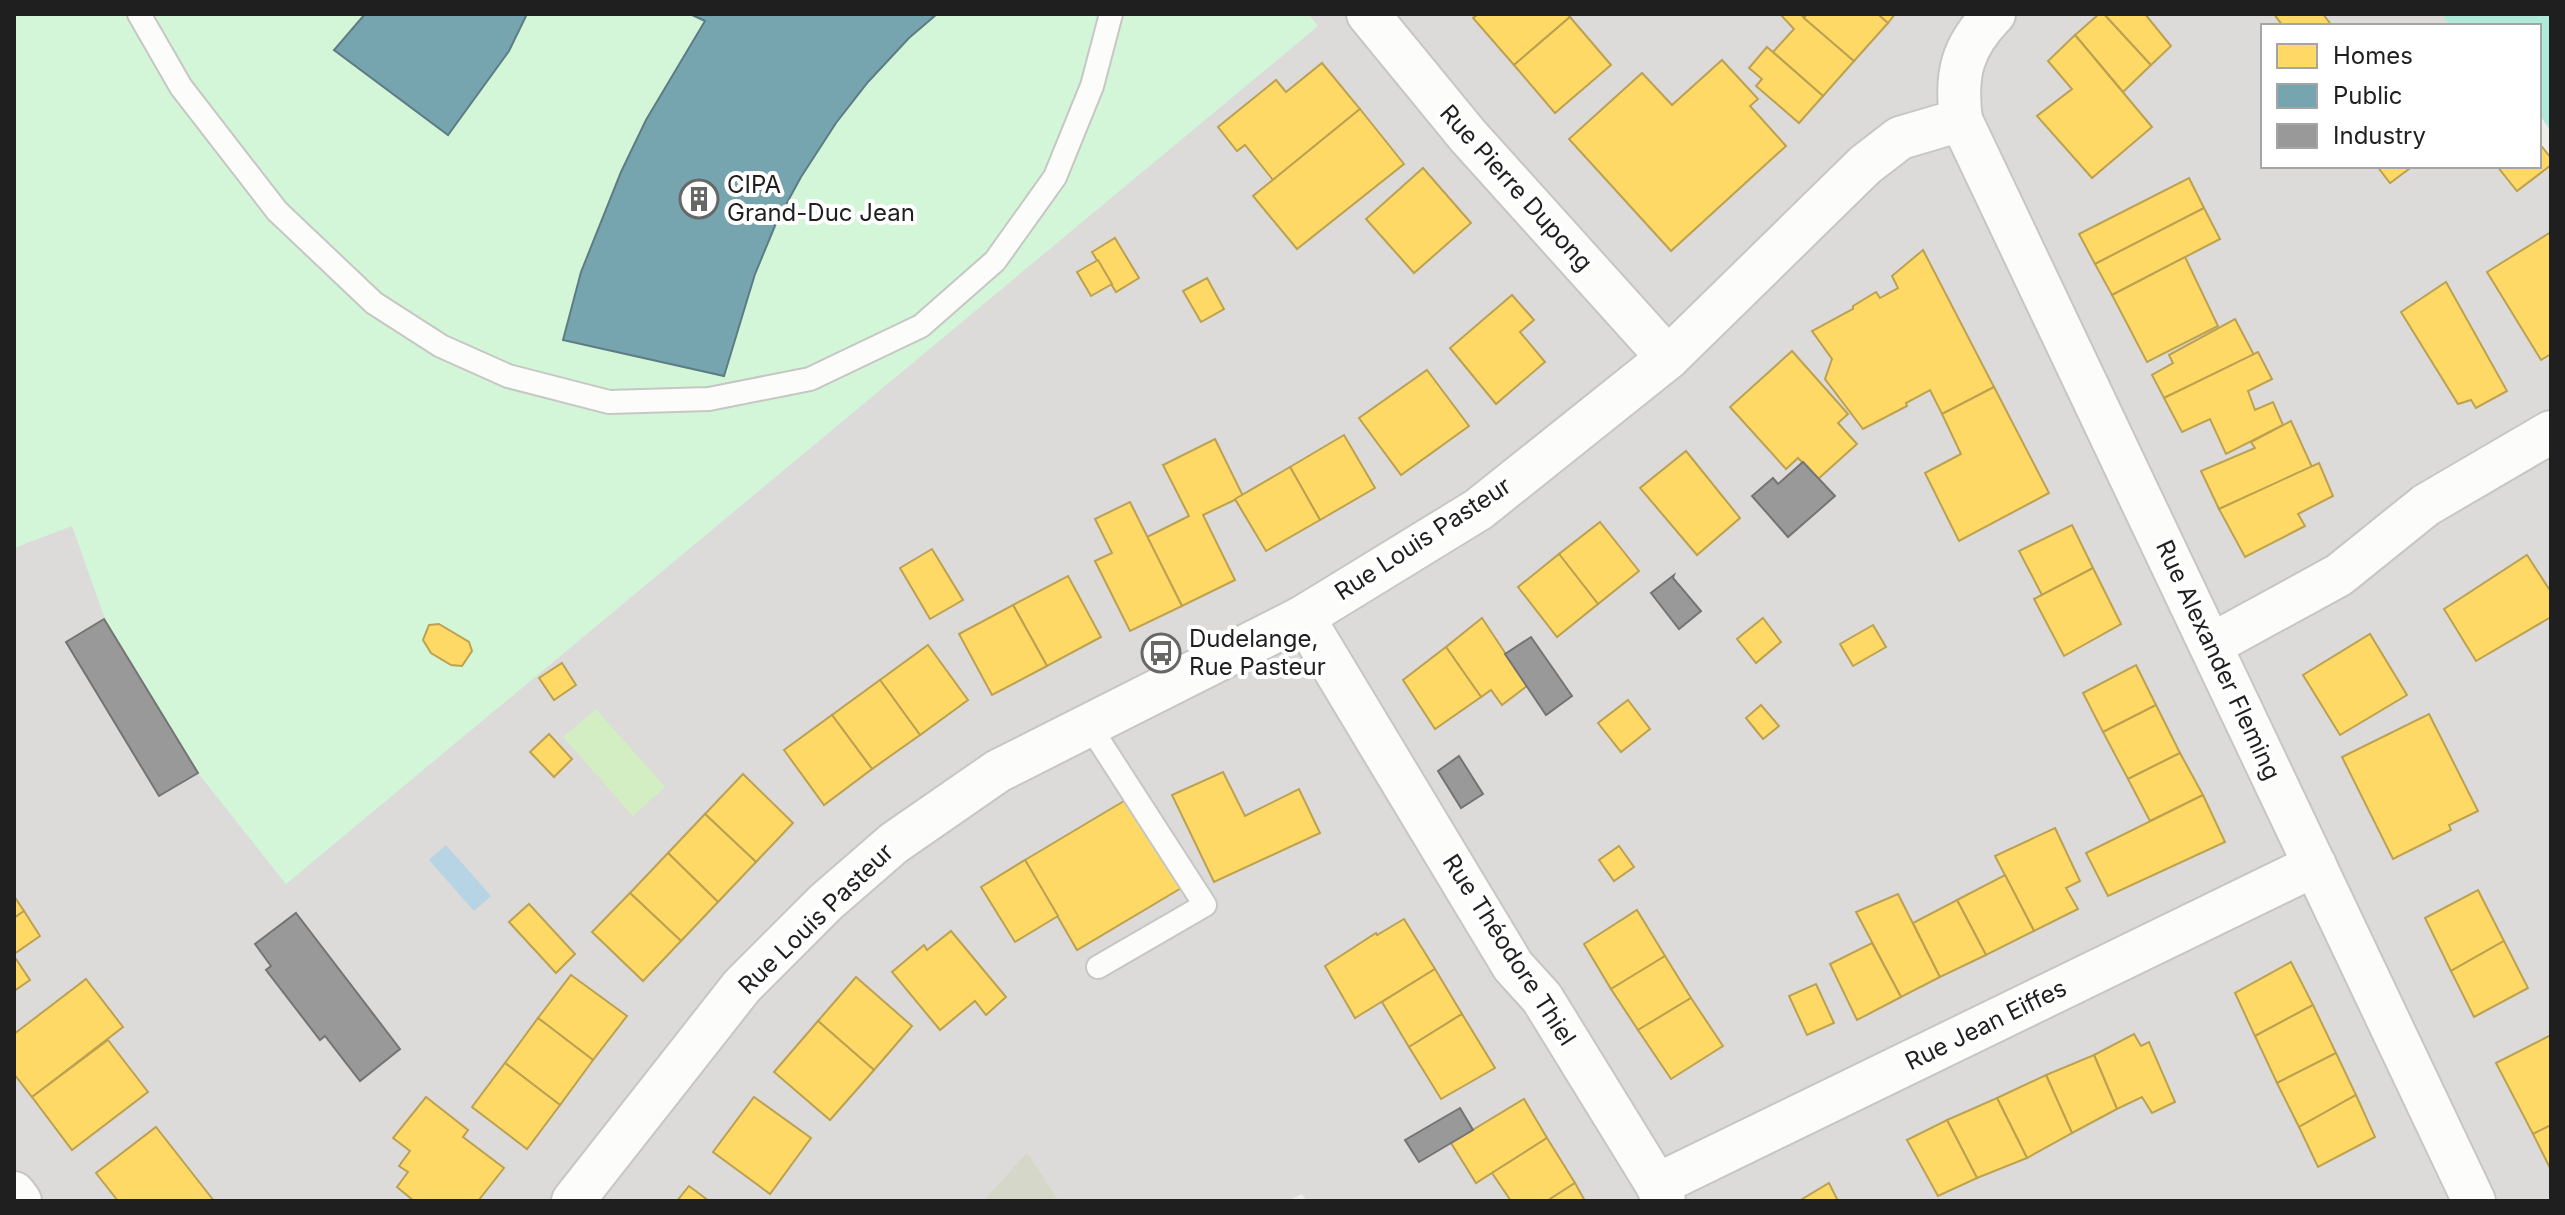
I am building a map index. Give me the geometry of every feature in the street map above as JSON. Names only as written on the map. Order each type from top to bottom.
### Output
[{"type":"street","name":"Rue Pierre Dupong","points":[[1368,14],[1468,136],[1668,358]]},
{"type":"street","points":[[1961,120],[1957,89],[1964,57],[1978,31],[1994,14]]},
{"type":"street","name":"Rue Louis Pasteur","points":[[573,1201],[742,986],[826,902],[894,843],[998,771],[1303,617],[1479,509],[1668,358],[1865,165],[1900,138],[1961,120]]},
{"type":"street","name":"Rue Alexander Fleming","points":[[1961,120],[2474,1201]]},
{"type":"street","points":[[2211,645],[2339,575],[2426,505],[2551,432]]},
{"type":"street","name":"Rue Théodore Thiel","points":[[1303,617],[1513,966],[1542,998],[1660,1193]]},
{"type":"street","name":"Rue Jean Eiffes","points":[[1660,1193],[2315,865]]},
{"type":"street","points":[[14,1193],[20,1201]]},
{"type":"lane","points":[[139,14],[181,87],[277,211],[374,303],[441,346],[508,376],[609,402],[709,399],[810,379],[921,326],[995,261],[1055,177],[1092,86],[1111,14]]},
{"type":"lane","points":[[1089,725],[1205,905],[1098,967]]},
{"type":"shaded area","points":[[14,14],[2442,14],[2449,24],[2261,24],[2261,168],[2541,168],[2541,157],[2551,172],[2551,1201],[1307,1201],[1302,1194],[1287,1201],[1059,1201],[1027,1152],[983,1201],[14,1201]]},
{"type":"shaded area","points":[[1027,1152],[1059,1201],[983,1201]]},
{"type":"green space","points":[[14,14],[1308,14],[1318,26],[286,884],[198,773],[105,619],[72,526],[14,548]]},
{"type":"green space","points":[[2442,14],[2551,14],[2551,131],[2541,117],[2541,24],[2449,24]]},
{"type":"green space","points":[[596,709],[665,787],[633,816],[563,737]]},
{"type":"water","points":[[446,845],[491,896],[474,911],[429,860]]},
{"type":"building: Homes","points":[[1478,14],[1567,14],[1570,17],[1514,65],[1473,18]]},
{"type":"building: Homes","points":[[1780,14],[1800,14],[1854,61],[1823,96],[1773,52],[1794,29]]},
{"type":"building: Homes","points":[[1807,14],[1878,14],[1888,23],[1854,61],[1804,18]]},
{"type":"building: Homes","points":[[1878,14],[1895,14],[1888,23]]},
{"type":"building: Homes","points":[[2099,14],[2104,14],[2151,65],[2123,92],[2075,35]]},
{"type":"building: Homes","points":[[2104,14],[2145,14],[2171,46],[2151,65]]},
{"type":"building: Homes","points":[[2274,14],[2323,14],[2330,24],[2282,24]]},
{"type":"building: Homes","points":[[1570,17],[1611,65],[1555,113],[1514,65]]},
{"type":"building: Homes","points":[[2075,35],[2152,127],[2092,178],[2037,116],[2072,89],[2048,61]]},
{"type":"building: Homes","points":[[1767,47],[1823,96],[1799,123],[1756,86],[1762,79],[1749,68]]},
{"type":"building: Homes","points":[[1722,60],[1758,99],[1750,106],[1786,146],[1671,251],[1569,139],[1642,73],[1672,105]]},
{"type":"building: Homes","points":[[1322,63],[1360,109],[1273,180],[1245,145],[1237,151],[1218,127],[1276,80],[1286,92]]},
{"type":"building: Homes","points":[[1360,109],[1404,164],[1297,249],[1253,196]]},
{"type":"building: Homes","points":[[2541,146],[2551,158],[2551,165],[2517,191],[2499,168],[2541,168]]},
{"type":"building: Homes","points":[[1423,168],[1471,223],[1414,273],[1366,219]]},
{"type":"building: Homes","points":[[2379,168],[2410,168],[2390,183]]},
{"type":"building: Homes","points":[[2189,178],[2204,208],[2095,264],[2079,234]]},
{"type":"building: Homes","points":[[2204,208],[2220,239],[2112,295],[2095,264]]},
{"type":"building: Homes","points":[[2551,232],[2551,354],[2541,360],[2487,272]]},
{"type":"building: Homes","points":[[1115,238],[1139,278],[1116,292],[1092,252]]},
{"type":"building: Homes","points":[[1923,250],[1994,387],[1942,414],[1930,390],[1863,429],[1825,379],[1832,359],[1812,331],[1853,309],[1853,306],[1876,292],[1880,298],[1898,288],[1892,276]]},
{"type":"building: Homes","points":[[2185,257],[2218,326],[2147,362],[2112,295]]},
{"type":"building: Homes","points":[[1098,260],[1112,284],[1091,296],[1077,272]]},
{"type":"building: Homes","points":[[1207,278],[1224,309],[1201,322],[1183,291]]},
{"type":"building: Homes","points":[[2446,282],[2507,391],[2476,408],[2471,400],[2458,404],[2401,312]]},
{"type":"building: Homes","points":[[1512,295],[1534,320],[1520,332],[1545,362],[1496,404],[1450,348]]},
{"type":"building: Homes","points":[[2235,319],[2254,355],[2164,398],[2152,375],[2173,363],[2169,355]]},
{"type":"building: Homes","points":[[1792,351],[1848,414],[1838,423],[1857,444],[1818,479],[1798,458],[1786,469],[1730,407]]},
{"type":"building: Homes","points":[[2258,352],[2272,379],[2248,391],[2255,410],[2273,402],[2283,425],[2226,454],[2210,419],[2182,432],[2164,398]]},
{"type":"building: Homes","points":[[1427,370],[1469,426],[1401,475],[1359,418]]},
{"type":"building: Homes","points":[[1994,387],[2049,493],[1959,541],[1925,473],[1961,454],[1942,414]]},
{"type":"building: Homes","points":[[2291,421],[2312,467],[2219,509],[2201,471],[2255,448],[2251,442]]},
{"type":"building: Homes","points":[[1344,435],[1375,488],[1320,520],[1290,467]]},
{"type":"building: Homes","points":[[1215,439],[1243,496],[1203,515],[1235,580],[1182,606],[1147,537],[1189,516],[1163,465]]},
{"type":"building: Homes","points":[[1686,451],[1740,518],[1697,555],[1640,488]]},
{"type":"building: Homes","points":[[2319,463],[2333,496],[2298,514],[2305,526],[2245,557],[2219,509]]},
{"type":"building: Homes","points":[[1290,467],[1320,520],[1266,551],[1235,499]]},
{"type":"building: Homes","points":[[1130,502],[1182,606],[1130,631],[1095,561],[1112,553],[1095,519]]},
{"type":"building: Homes","points":[[1600,522],[1639,571],[1598,604],[1559,554]]},
{"type":"building: Homes","points":[[2072,525],[2093,568],[2042,595],[2019,551]]},
{"type":"building: Homes","points":[[932,549],[963,600],[930,619],[900,568]]},
{"type":"building: Homes","points":[[1559,554],[1598,604],[1557,637],[1518,587]]},
{"type":"building: Homes","points":[[2527,555],[2551,592],[2551,617],[2476,661],[2444,609]]},
{"type":"building: Homes","points":[[2093,568],[2121,624],[2064,656],[2034,599]]},
{"type":"building: Homes","points":[[1068,576],[1101,637],[1047,666],[1013,605]]},
{"type":"building: Homes","points":[[1013,605],[1047,666],[992,695],[959,634]]},
{"type":"building: Homes","points":[[1482,618],[1527,686],[1502,705],[1491,690],[1481,697],[1446,647]]},
{"type":"building: Homes","points":[[1763,618],[1781,642],[1756,663],[1737,639]]},
{"type":"building: Homes","points":[[439,624],[469,642],[472,651],[462,666],[451,665],[431,653],[423,640],[429,625]]},
{"type":"building: Homes","points":[[1873,625],[1886,647],[1853,666],[1840,644]]},
{"type":"building: Homes","points":[[2370,634],[2407,695],[2340,735],[2303,675]]},
{"type":"building: Homes","points":[[928,645],[968,700],[920,735],[880,680]]},
{"type":"building: Homes","points":[[1446,647],[1481,697],[1435,729],[1403,680]]},
{"type":"building: Homes","points":[[562,663],[576,685],[554,700],[539,678]]},
{"type":"building: Homes","points":[[2136,665],[2156,705],[2103,732],[2083,693]]},
{"type":"building: Homes","points":[[880,680],[920,735],[872,769],[832,715]]},
{"type":"building: Homes","points":[[1628,700],[1650,729],[1621,752],[1598,723]]},
{"type":"building: Homes","points":[[1761,705],[1779,726],[1763,739],[1746,718]]},
{"type":"building: Homes","points":[[2156,705],[2180,753],[2128,779],[2103,732]]},
{"type":"building: Homes","points":[[2429,714],[2478,811],[2449,825],[2451,830],[2393,859],[2342,757]]},
{"type":"building: Homes","points":[[832,715],[872,769],[824,805],[784,750]]},
{"type":"building: Homes","points":[[549,734],[572,759],[554,777],[530,752]]},
{"type":"building: Homes","points":[[2180,753],[2203,795],[2150,821],[2128,779]]},
{"type":"building: Homes","points":[[1223,772],[1245,816],[1299,789],[1320,833],[1214,882],[1172,795]]},
{"type":"building: Homes","points":[[743,774],[793,823],[756,862],[705,814]]},
{"type":"building: Homes","points":[[2203,795],[2225,842],[2108,896],[2086,853]]},
{"type":"building: Homes","points":[[1129,798],[1183,887],[1077,950],[1025,860]]},
{"type":"building: Homes","points":[[705,814],[756,862],[718,902],[668,853]]},
{"type":"building: Homes","points":[[2055,828],[2080,881],[2066,888],[2078,909],[2034,931],[1995,856]]},
{"type":"building: Homes","points":[[1619,846],[1634,867],[1614,881],[1599,860]]},
{"type":"building: Homes","points":[[668,853],[718,902],[681,941],[630,893]]},
{"type":"building: Homes","points":[[1025,860],[1058,916],[1015,942],[981,887]]},
{"type":"building: Homes","points":[[2005,875],[2034,931],[1986,955],[1957,900]]},
{"type":"building: Homes","points":[[2478,890],[2504,941],[2451,971],[2425,918]]},
{"type":"building: Homes","points":[[630,893],[681,941],[643,981],[592,932]]},
{"type":"building: Homes","points":[[1898,894],[1940,977],[1901,997],[1856,912]]},
{"type":"building: Homes","points":[[14,896],[24,911],[14,918]]},
{"type":"building: Homes","points":[[1957,900],[1986,955],[1940,977],[1913,923]]},
{"type":"building: Homes","points":[[529,904],[575,954],[556,973],[509,922]]},
{"type":"building: Homes","points":[[1637,910],[1665,956],[1611,989],[1584,944]]},
{"type":"building: Homes","points":[[24,911],[40,936],[14,954],[14,918]]},
{"type":"building: Homes","points":[[1404,919],[1435,969],[1355,1018],[1325,966]]},
{"type":"building: Homes","points":[[951,931],[1006,997],[986,1015],[975,1001],[940,1030],[892,972],[924,945],[927,950]]},
{"type":"building: Homes","points":[[2504,941],[2528,988],[2474,1017],[2451,971]]},
{"type":"building: Homes","points":[[1872,943],[1901,997],[1857,1020],[1830,964]]},
{"type":"building: Homes","points":[[14,956],[30,980],[14,991]]},
{"type":"building: Homes","points":[[1665,956],[1691,998],[1638,1030],[1611,989]]},
{"type":"building: Homes","points":[[2291,962],[2313,1005],[2255,1036],[2235,993]]},
{"type":"building: Homes","points":[[1435,969],[1462,1014],[1409,1047],[1382,1002]]},
{"type":"building: Homes","points":[[571,975],[627,1016],[593,1060],[538,1018]]},
{"type":"building: Homes","points":[[856,977],[912,1026],[874,1070],[818,1021]]},
{"type":"building: Homes","points":[[86,979],[123,1027],[32,1097],[14,1074],[14,1034]]},
{"type":"building: Homes","points":[[1816,984],[1834,1023],[1807,1035],[1789,996]]},
{"type":"building: Homes","points":[[1691,998],[1723,1046],[1671,1079],[1638,1030]]},
{"type":"building: Homes","points":[[2313,1005],[2336,1053],[2277,1083],[2255,1036]]},
{"type":"building: Homes","points":[[1462,1014],[1495,1068],[1441,1099],[1409,1047]]},
{"type":"building: Homes","points":[[538,1018],[593,1060],[560,1105],[505,1063]]},
{"type":"building: Homes","points":[[818,1021],[874,1070],[830,1120],[774,1072]]},
{"type":"building: Homes","points":[[2134,1034],[2141,1046],[2149,1042],[2175,1102],[2152,1113],[2142,1097],[2117,1109],[2094,1055]]},
{"type":"building: Homes","points":[[2551,1035],[2551,1125],[2533,1134],[2496,1063]]},
{"type":"building: Homes","points":[[108,1040],[148,1092],[72,1150],[32,1097]]},
{"type":"building: Homes","points":[[2336,1053],[2356,1095],[2299,1127],[2277,1083]]},
{"type":"building: Homes","points":[[2094,1055],[2117,1109],[2072,1133],[2046,1075]]},
{"type":"building: Homes","points":[[505,1063],[560,1105],[527,1149],[472,1107]]},
{"type":"building: Homes","points":[[2046,1075],[2072,1133],[2027,1158],[1997,1098]]},
{"type":"building: Homes","points":[[2356,1095],[2375,1137],[2318,1167],[2299,1127]]},
{"type":"building: Homes","points":[[426,1097],[468,1130],[463,1137],[504,1168],[478,1201],[414,1201],[397,1187],[408,1172],[399,1166],[410,1151],[393,1138]]},
{"type":"building: Homes","points":[[754,1097],[811,1138],[770,1194],[713,1152]]},
{"type":"building: Homes","points":[[1997,1098],[2027,1158],[1977,1178],[1947,1120]]},
{"type":"building: Homes","points":[[1524,1099],[1547,1138],[1476,1183],[1451,1143]]},
{"type":"building: Homes","points":[[1947,1120],[1977,1178],[1938,1196],[1907,1140]]},
{"type":"building: Homes","points":[[2551,1125],[2551,1170],[2533,1134]]},
{"type":"building: Homes","points":[[156,1127],[214,1201],[118,1201],[96,1173]]},
{"type":"building: Homes","points":[[1547,1138],[1575,1183],[1547,1201],[1511,1201],[1492,1173]]},
{"type":"building: Homes","points":[[1575,1183],[1585,1201],[1547,1201]]},
{"type":"building: Homes","points":[[1829,1183],[1838,1201],[1799,1201]]},
{"type":"building: Homes","points":[[689,1186],[709,1201],[677,1201]]},
{"type":"building: Public","points":[[365,14],[527,14],[509,51],[448,135],[334,50]]},
{"type":"building: Public","name":"CIPA Grand-Duc Jean","points":[[690,14],[937,14],[909,38],[868,82],[836,123],[801,177],[777,221],[755,274],[724,376],[563,340],[581,272],[621,172],[646,120],[705,21]]},
{"type":"building: Industry","points":[[1803,462],[1835,496],[1788,537],[1752,496],[1773,478],[1778,484]]},
{"type":"building: Industry","points":[[1674,575],[1673,578],[1701,611],[1679,629],[1651,593]]},
{"type":"building: Industry","points":[[104,619],[198,773],[159,796],[66,642]]},
{"type":"building: Industry","points":[[1531,637],[1572,696],[1546,715],[1505,654]]},
{"type":"building: Industry","points":[[1459,756],[1483,794],[1461,808],[1438,771]]},
{"type":"building: Industry","points":[[296,913],[400,1049],[360,1081],[325,1036],[320,1040],[266,970],[271,966],[255,944]]},
{"type":"building: Industry","points":[[1460,1108],[1473,1130],[1419,1162],[1405,1140]]},
{"type":"place","name":"CIPA Grand-Duc Jean","points":[[699,199]]},
{"type":"place","name":"Dudelange, Rue Pasteur","points":[[1161,653]]}]
